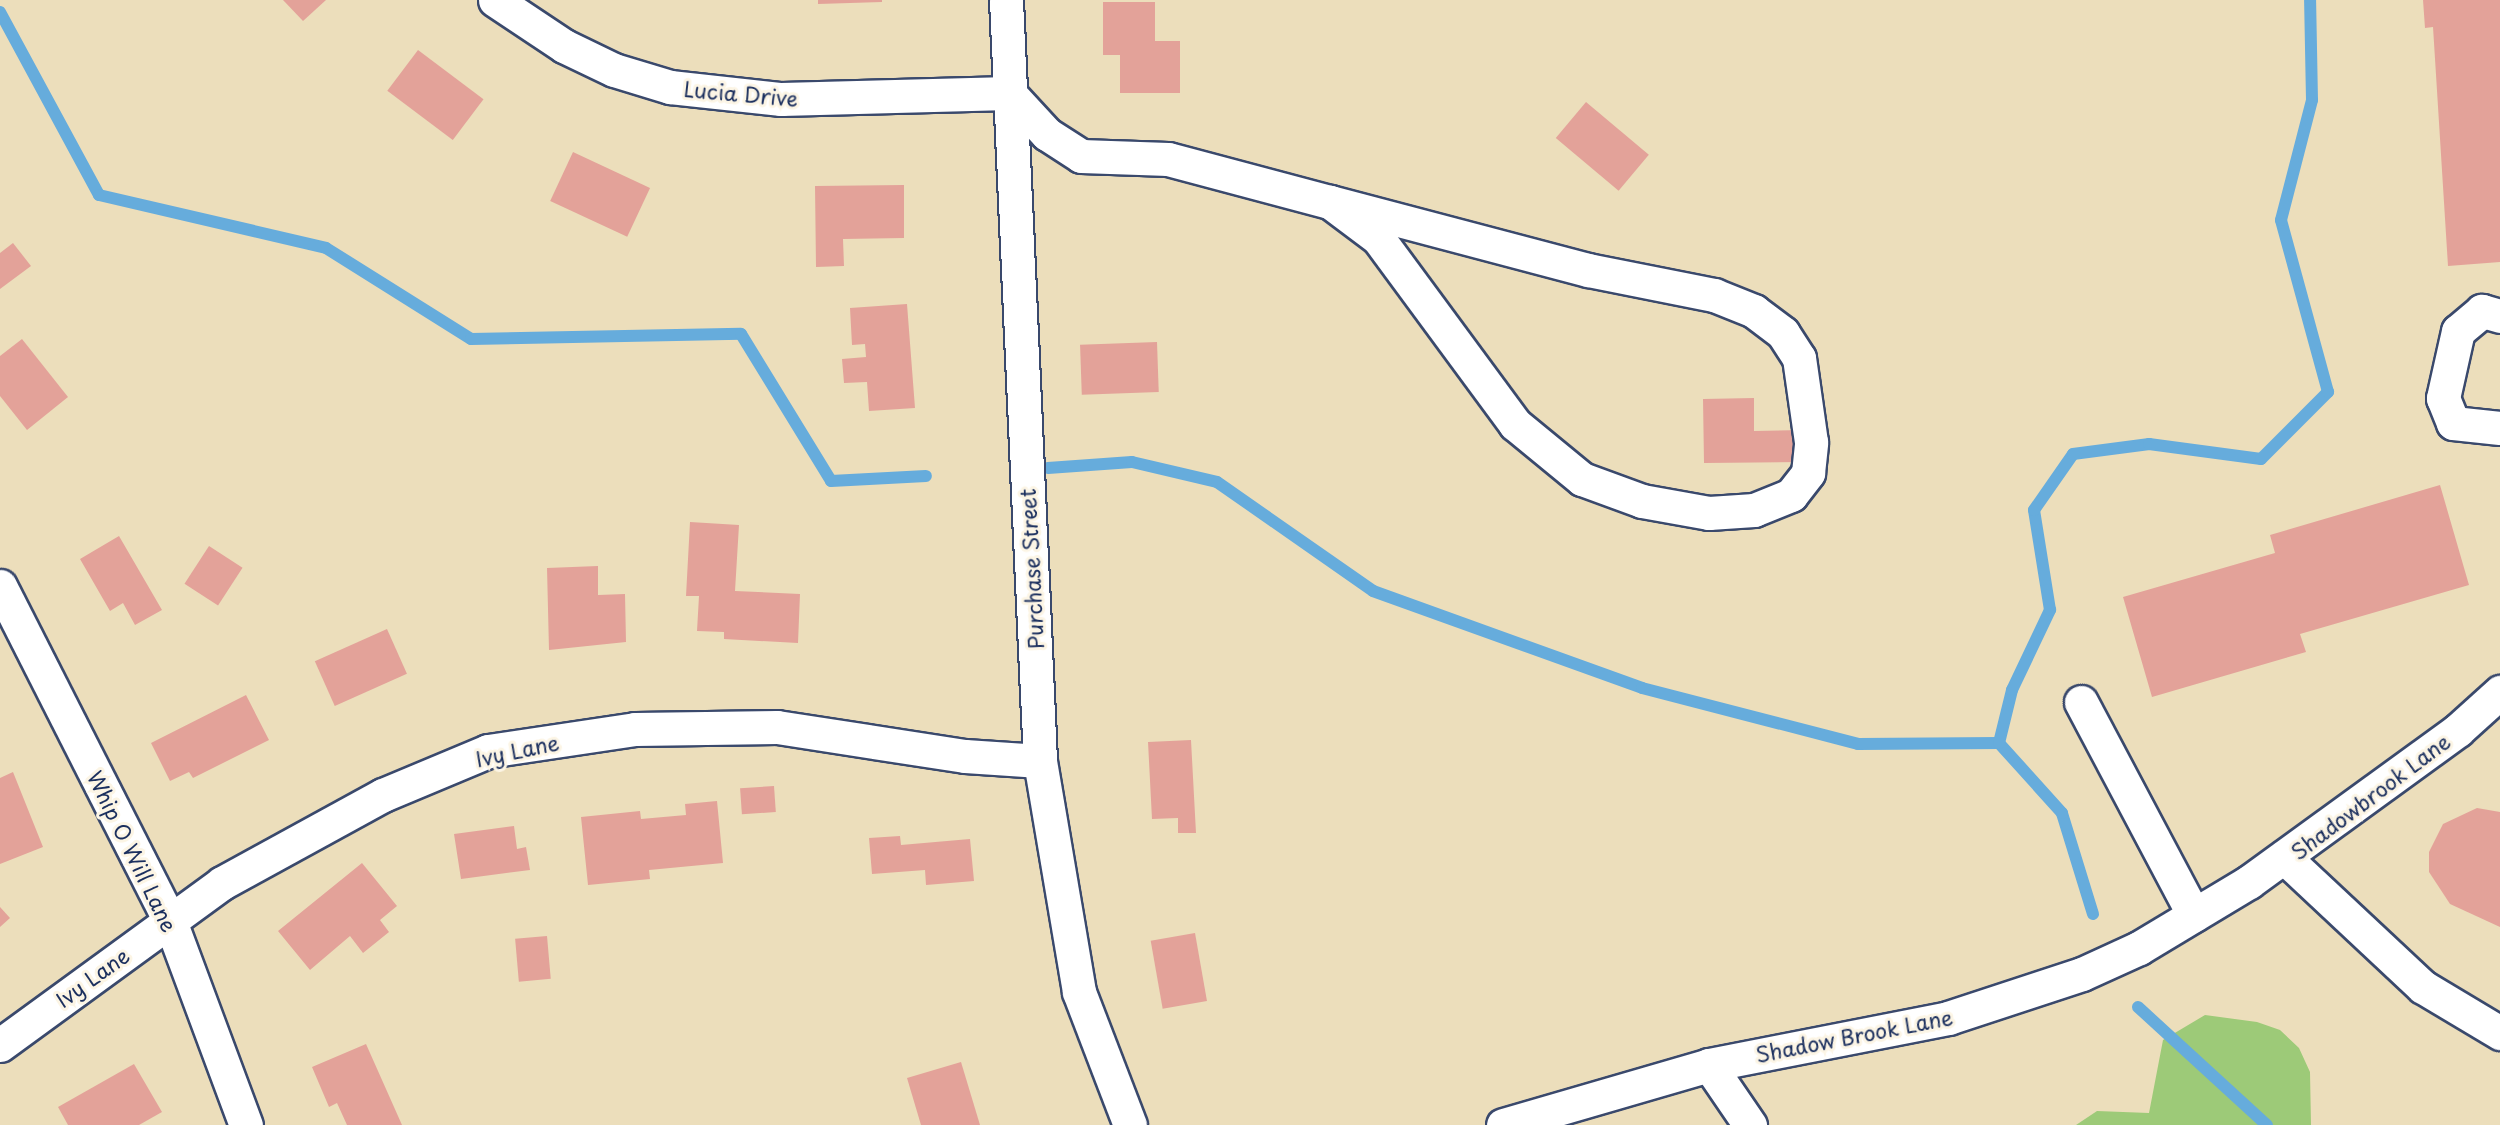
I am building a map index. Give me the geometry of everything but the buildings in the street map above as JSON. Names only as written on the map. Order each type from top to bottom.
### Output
[{"type":"street","name":"Lucia Drive","points":[[495,0],[564,46],[614,70],[670,87],[781,99],[1010,93]]},
{"type":"street","name":"Purchase Street","points":[[1006,0],[1040,761],[1079,992],[1130,1125]]},
{"type":"street","points":[[1010,93],[1047,134],[1081,156],[1168,159],[1588,270],[1714,295],[1754,311],[1783,333],[1799,358],[1810,442],[1808,473],[1791,495],[1754,510],[1709,513],[1632,498],[1582,479],[1515,424],[1378,238],[1330,202]]},
{"type":"street","points":[[2500,316],[2482,311],[2458,331],[2443,398],[2453,423],[2500,428]]},
{"type":"street","name":"Whip O Will Lane","points":[[0,586],[170,921],[246,1125]]},
{"type":"street","name":"Shadowbrook Lane","points":[[2500,692],[2458,730],[2284,857],[2424,987],[2500,1034]]},
{"type":"street","points":[[2081,702],[2194,915]]},
{"type":"street","name":"Ivy Lane","points":[[0,1045],[222,883],[383,795],[488,751],[635,729],[777,727],[965,756],[1040,761]]},
{"type":"street","name":"Shadow Brook Lane","points":[[1503,1125],[1578,1115],[1709,1065],[1888,1032],[2014,998],[2130,952],[2194,915],[2284,857]]},
{"type":"street","points":[[1709,1065],[1750,1125]]},
{"type":"green space","points":[[2205,1015],[2257,1022],[2280,1030],[2299,1048],[2310,1072],[2311,1125],[2076,1125],[2097,1111],[2149,1113],[2163,1040]]},
{"type":"waterway","points":[[2093,914],[2062,813],[1999,743],[2012,690],[2050,610],[2034,510],[2073,454],[2149,444],[2261,459],[2328,392],[2281,220],[2312,100],[2310,0]]},
{"type":"waterway","points":[[0,12],[99,195],[326,248],[471,339],[741,334],[831,481],[926,476]]},
{"type":"waterway","points":[[1048,468],[1132,462],[1217,482],[1373,591],[1642,688],[1858,744],[1999,743]]},
{"type":"waterway","points":[[2138,1007],[2267,1125]]}]
